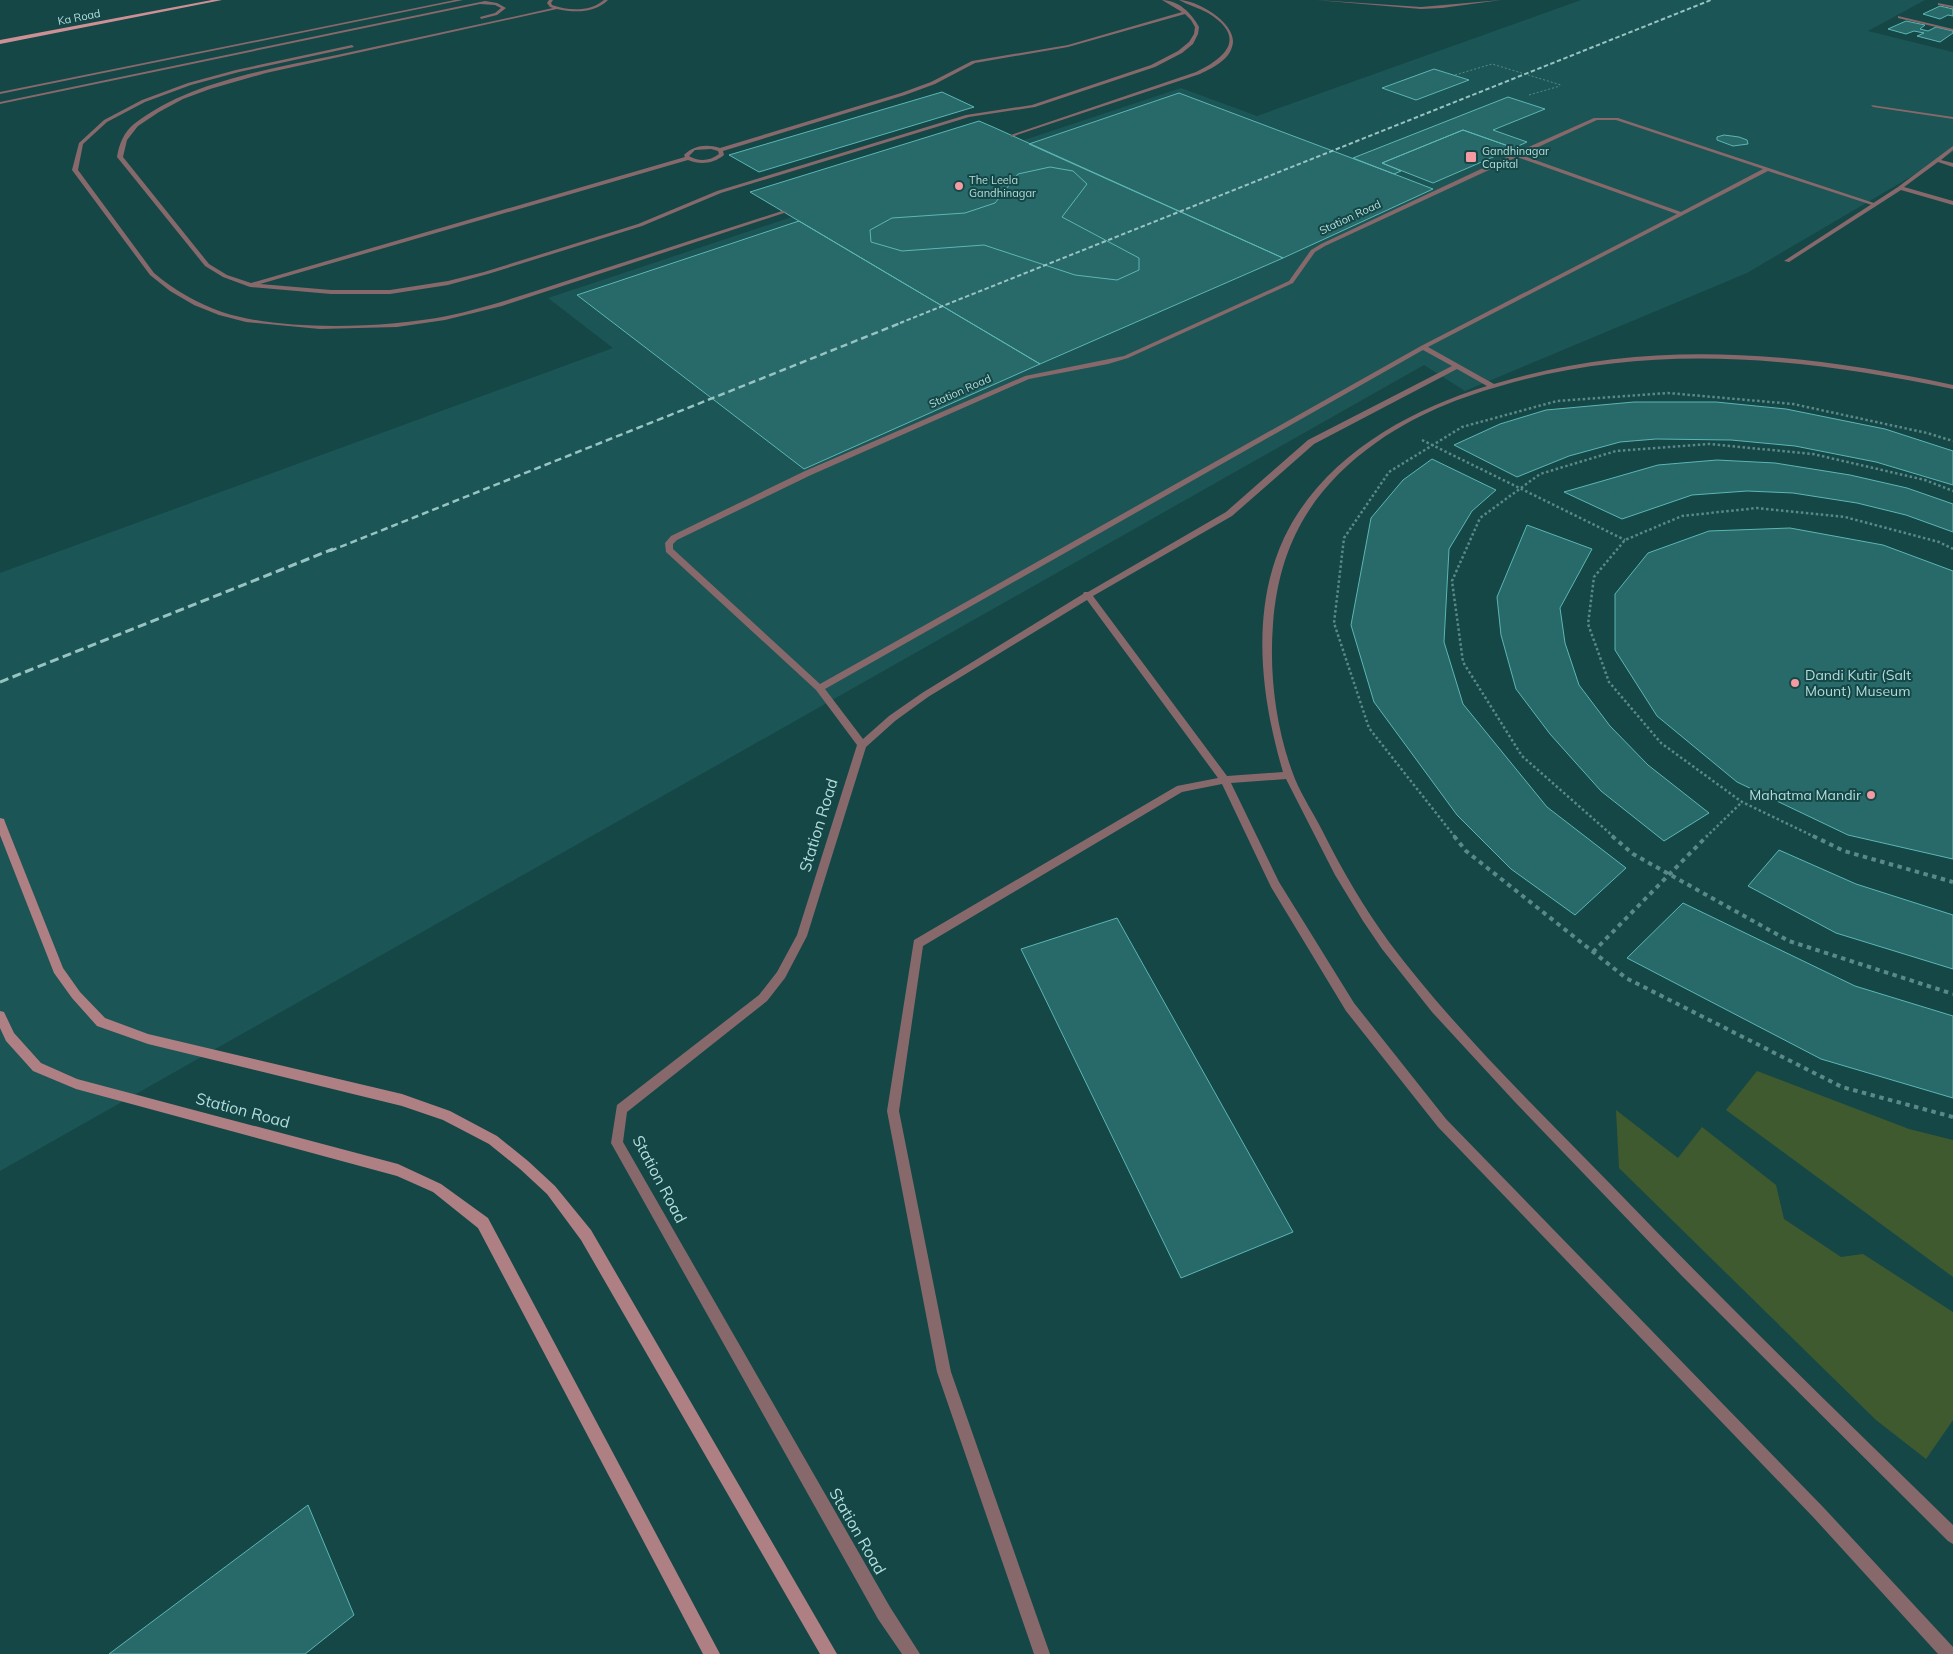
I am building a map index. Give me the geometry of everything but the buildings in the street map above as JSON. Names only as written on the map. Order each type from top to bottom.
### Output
[{"type":"main road","name":"Ka Road","points":[[0,42],[198,2],[220,0]]},
{"type":"street","points":[[0,93],[461,0]]},
{"type":"street","points":[[0,103],[496,0]]},
{"type":"street","points":[[550,0],[551,6],[571,10],[590,8],[606,0]]},
{"type":"street","points":[[558,8],[246,77],[201,92],[175,102],[134,126],[121,144],[120,157],[207,265],[225,276],[250,285],[331,292],[390,292],[448,283],[486,273],[640,225],[719,192],[968,116],[1033,106],[1153,66],[1180,52],[1191,43],[1197,28],[1193,19],[1186,12],[1164,0]]},
{"type":"street","points":[[1013,136],[1198,73],[1216,65],[1227,56],[1232,45],[1230,32],[1213,15],[1181,0]]},
{"type":"street","points":[[1318,0],[1422,8],[1499,0]]},
{"type":"street","points":[[480,3],[496,4],[504,8],[496,14],[483,18],[235,72],[165,92],[128,108],[102,123],[87,137],[77,151],[73,162],[75,170],[152,274],[160,282],[205,307],[245,320],[317,327],[392,325],[445,318],[557,286],[784,212]]},
{"type":"street","points":[[1939,4],[1953,7]]},
{"type":"street","points":[[688,158],[687,153],[689,151],[698,148],[711,147],[720,150],[903,94],[933,83],[974,62],[1068,46],[1186,12]]},
{"type":"street","points":[[1899,17],[1953,30]]},
{"type":"street","points":[[1873,106],[1953,118]]},
{"type":"street","points":[[1516,155],[1596,119],[1608,118],[1874,204]]},
{"type":"street","points":[[1787,261],[1900,188],[1953,148]]},
{"type":"street","points":[[250,285],[688,158],[696,161],[713,160],[722,154],[720,150]]},
{"type":"street","points":[[1516,155],[1680,213]]},
{"type":"street","name":"Station Road","points":[[862,745],[819,688],[669,550],[669,543],[674,538],[808,473],[1027,377],[1126,357],[1222,314],[1291,282],[1313,251],[1322,245],[1516,155]]},
{"type":"street","points":[[1936,160],[1953,165]]},
{"type":"street","points":[[819,688],[1423,347],[1768,169]]},
{"type":"street","points":[[1900,188],[1953,203]]},
{"type":"street","points":[[1423,347],[1493,386]]},
{"type":"street","points":[[1953,387],[1838,364],[1752,356],[1673,355],[1603,362],[1526,376],[1463,395],[1394,427],[1362,448],[1344,464],[1291,532],[1272,587],[1266,638],[1269,691],[1289,775],[1346,883],[1385,945],[1452,1026],[1644,1228],[1953,1536]]},
{"type":"street","name":"Station Road","points":[[912,1654],[884,1613],[617,1143],[621,1109],[763,998],[781,975],[802,936],[862,745],[882,725],[933,689],[1087,594],[1229,514],[1245,502],[1299,450],[1311,442],[1457,366]]},
{"type":"street","points":[[1087,594],[1225,780],[1275,884],[1350,1008],[1442,1123],[1819,1513],[1949,1654]]},
{"type":"street","points":[[1042,1654],[944,1372],[893,1111],[918,943],[1180,789],[1225,780],[1289,775]]},
{"type":"street","points":[[0,822],[58,970],[76,995],[101,1022],[148,1039],[402,1100],[446,1115],[493,1140],[551,1190],[586,1235],[829,1654]]},
{"type":"street","name":"Station Road","points":[[0,1016],[10,1037],[37,1067],[76,1084],[398,1170],[438,1188],[483,1223],[712,1654]]},
{"type":"path","points":[[1455,76],[1492,64],[1561,85],[1529,95]]},
{"type":"path","points":[[1953,441],[1927,432],[1793,404],[1668,393],[1557,401],[1462,427],[1389,472],[1344,538],[1334,623],[1369,728],[1466,851],[1626,978],[1842,1087],[1953,1117]]},
{"type":"path","points":[[1953,491],[1925,480],[1813,454],[1709,444],[1616,451],[1540,474],[1480,518],[1452,581],[1463,662],[1522,756],[1633,854],[1789,941],[1953,994]]},
{"type":"path","points":[[1434,445],[1625,540]]},
{"type":"path","points":[[1953,549],[1939,542],[1845,516],[1757,508],[1682,516],[1625,540],[1594,576],[1588,624],[1610,682],[1661,743],[1742,802],[1844,851],[1953,882]]},
{"type":"path","points":[[1593,952],[1668,874],[1742,802]]},
{"type":"shaded area","points":[[1581,0],[1925,0],[1868,31],[1953,52],[1953,152],[1747,273],[1465,391],[1424,365],[0,1171],[0,573],[613,348],[548,298],[1181,88],[1257,116]]},
{"type":"green space","points":[[1757,1071],[1909,1129],[1953,1140],[1953,1277],[1726,1110]]},
{"type":"green space","points":[[1616,1110],[1678,1158],[1702,1127],[1776,1185],[1784,1219],[1841,1257],[1863,1254],[1953,1312],[1953,1420],[1926,1459],[1876,1420],[1619,1168]]},
{"type":"railway","points":[[900,323],[1711,0]]},
{"type":"railway","points":[[330,551],[903,322]]},
{"type":"railway","points":[[0,682],[333,549]]},
{"type":"place","name":"Gandhinagar Capital","points":[[1471,157]]},
{"type":"place","name":"The Leela Gandhinagar","points":[[959,186]]},
{"type":"place","name":"Dandi Kutir (Salt Mount) Museum","points":[[1795,683]]},
{"type":"place","name":"Mahatma Mandir","points":[[1871,795]]}]
